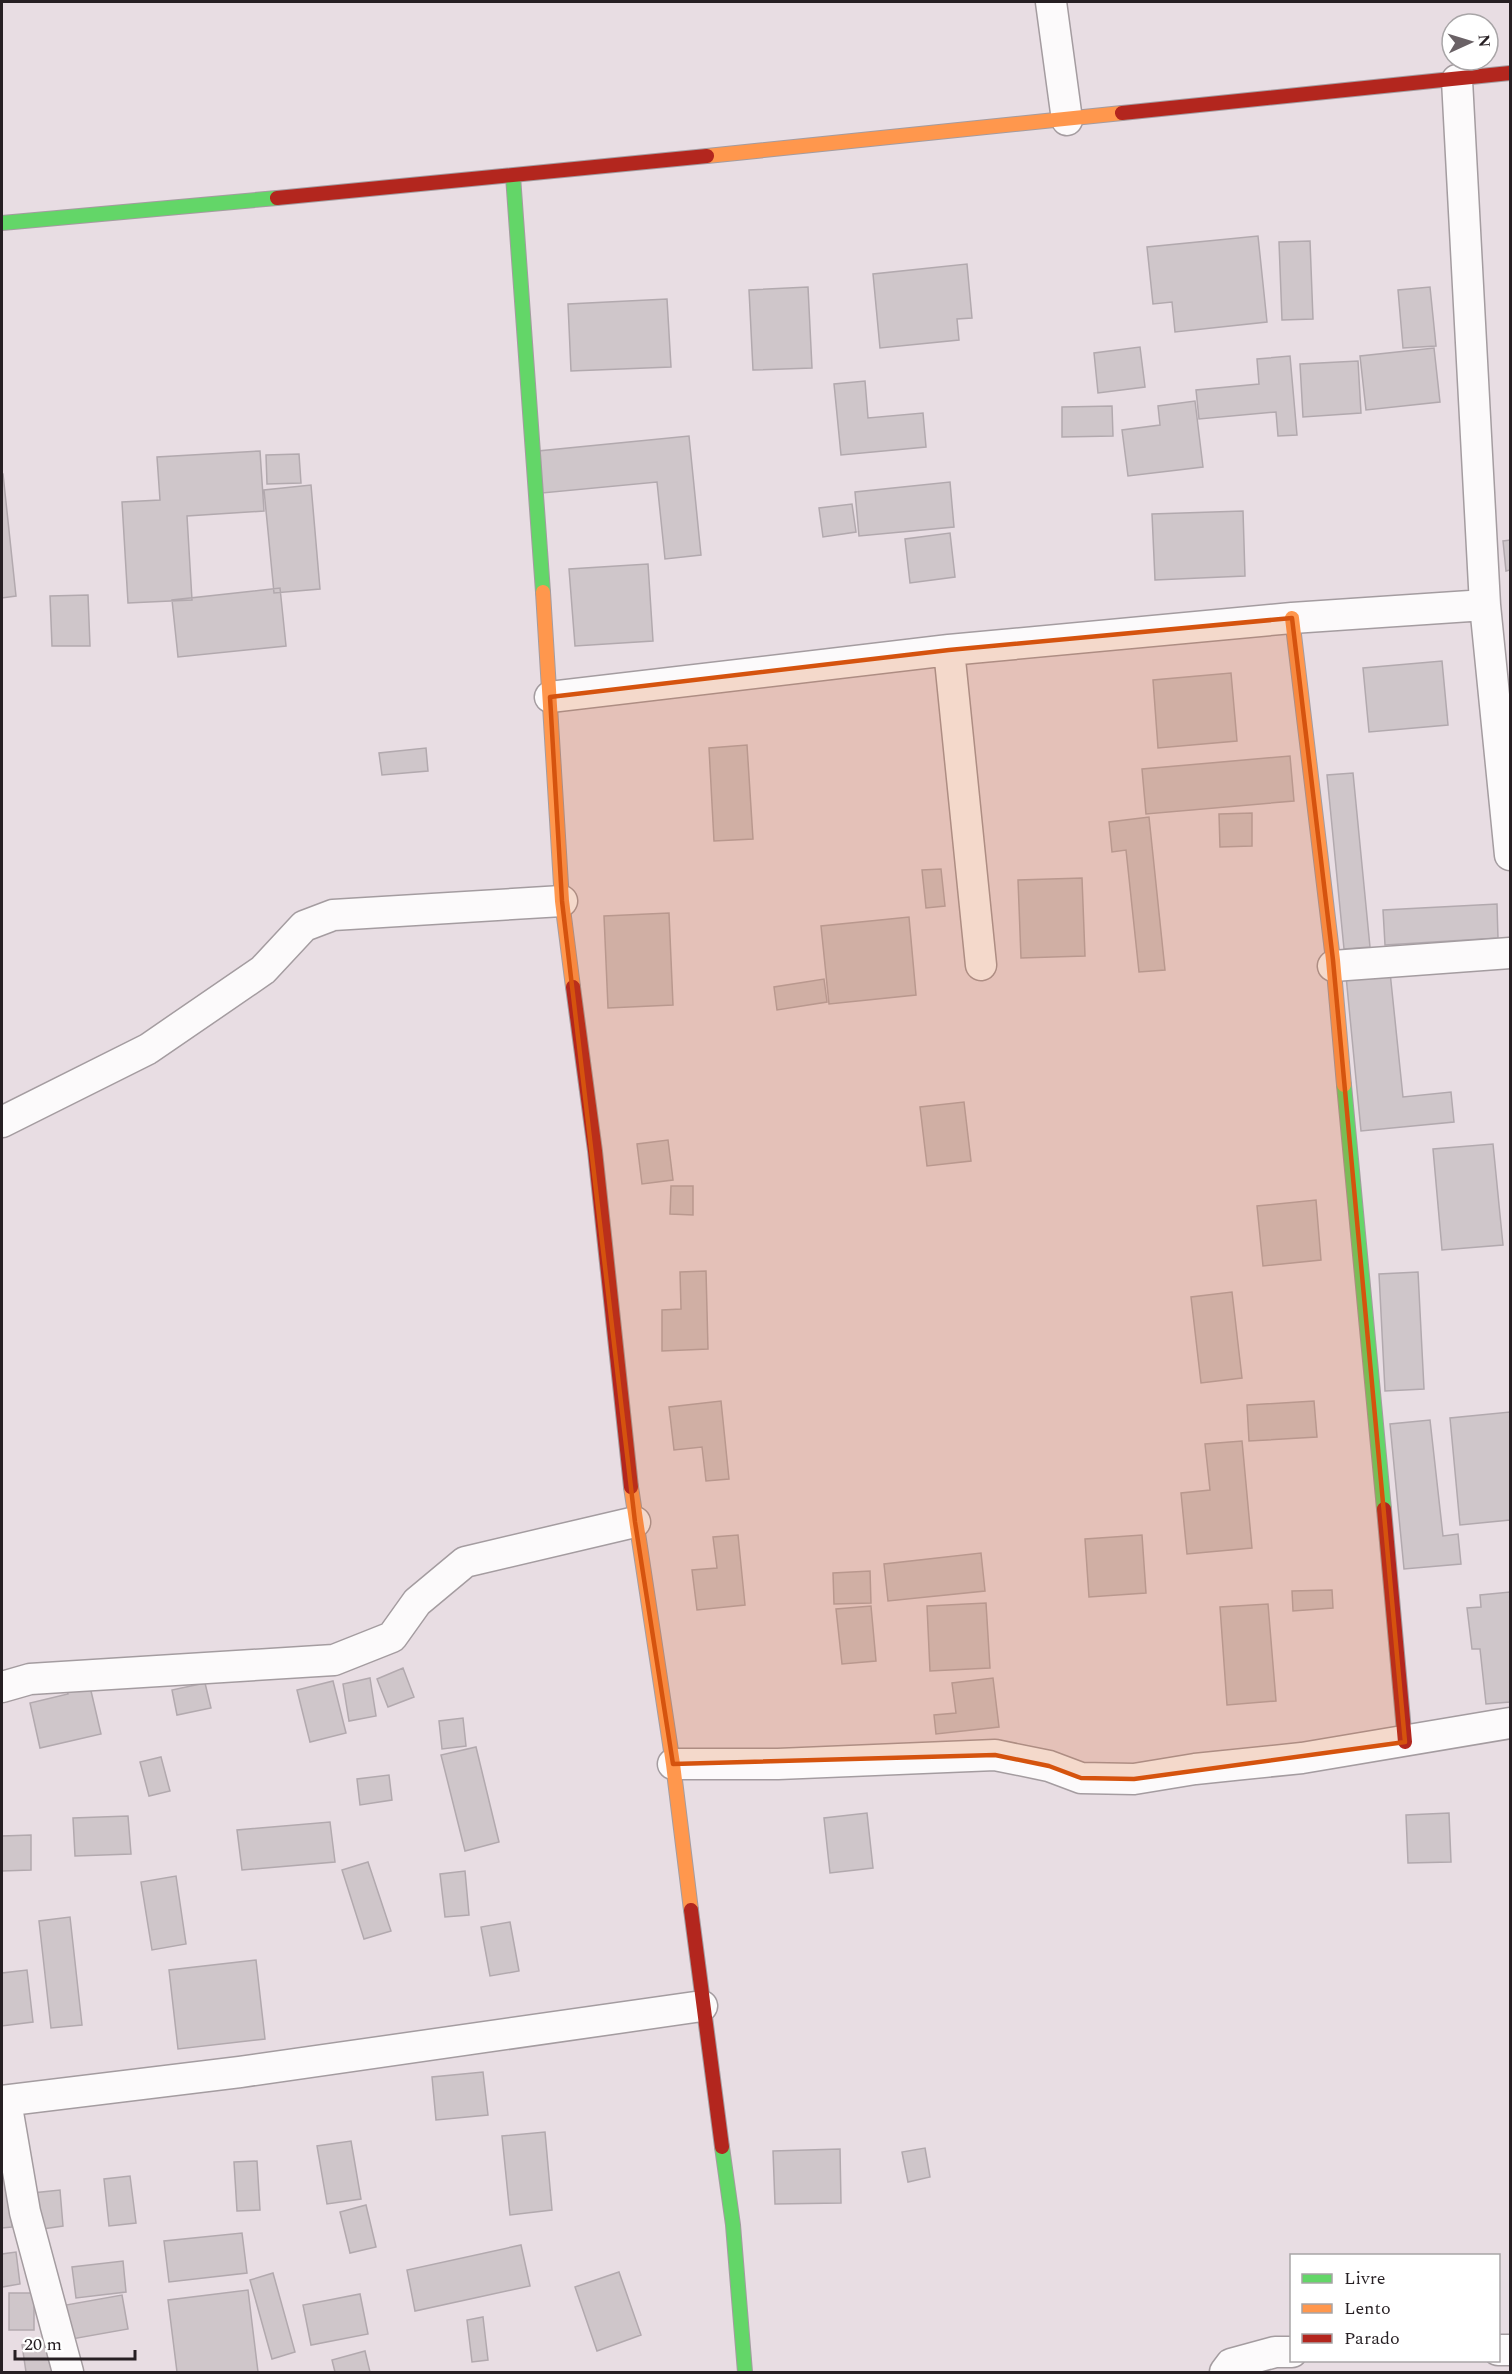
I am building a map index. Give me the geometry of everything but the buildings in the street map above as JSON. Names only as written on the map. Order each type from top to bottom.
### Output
[{"type":"street","points":[[1051,2],[1067,120]]},
{"type":"street","points":[[2,223],[513,176],[1510,74]]},
{"type":"street","points":[[1457,80],[1485,605],[1510,855]]},
{"type":"street","points":[[513,176],[562,901],[595,1151],[635,1522],[673,1764],[702,2006],[733,2225],[745,2373]]},
{"type":"street","points":[[550,697],[949,650],[1292,618],[1485,605]]},
{"type":"street","points":[[1292,618],[1333,966],[1404,1742]]},
{"type":"street","points":[[949,650],[981,965]]},
{"type":"street","points":[[2,1122],[148,1049],[263,970],[304,926],[333,915],[562,901]]},
{"type":"street","points":[[1333,966],[1510,953]]},
{"type":"street","points":[[2,1687],[30,1679],[334,1660],[392,1637],[417,1602],[465,1562],[635,1522]]},
{"type":"street","points":[[673,1764],[778,1764],[995,1755],[1048,1766],[1081,1778],[1134,1779],[1195,1769],[1302,1758],[1510,1723]]},
{"type":"street","points":[[68,2373],[25,2212],[4,2101],[251,2070],[702,2006]]},
{"type":"street","points":[[1226,2373],[1231,2364],[1275,2352],[1290,2352]]},
{"type":"highlighted area","points":[[1292,618],[1333,960],[1405,1742],[1134,1779],[1081,1778],[1049,1766],[995,1755],[673,1764],[635,1522],[562,901],[550,697],[949,650]]},
{"type":"traffic: fast","points":[[513,176],[543,592]]},
{"type":"traffic: fast","points":[[2,223],[277,198]]},
{"type":"traffic: fast","points":[[1344,1085],[1384,1509]]},
{"type":"traffic: fast","points":[[722,2147],[733,2225],[745,2372]]},
{"type":"traffic: slow","points":[[707,156],[1122,113]]},
{"type":"traffic: slow","points":[[543,592],[562,901],[573,987]]},
{"type":"traffic: slow","points":[[1292,618],[1333,960],[1344,1085]]},
{"type":"traffic: slow","points":[[631,1487],[673,1764],[691,1910]]},
{"type":"traffic: jam","points":[[1122,113],[1510,73]]},
{"type":"traffic: jam","points":[[277,198],[707,156]]},
{"type":"traffic: jam","points":[[573,987],[595,1151],[631,1487]]},
{"type":"traffic: jam","points":[[1384,1509],[1405,1742]]},
{"type":"traffic: jam","points":[[691,1910],[722,2147]]}]
